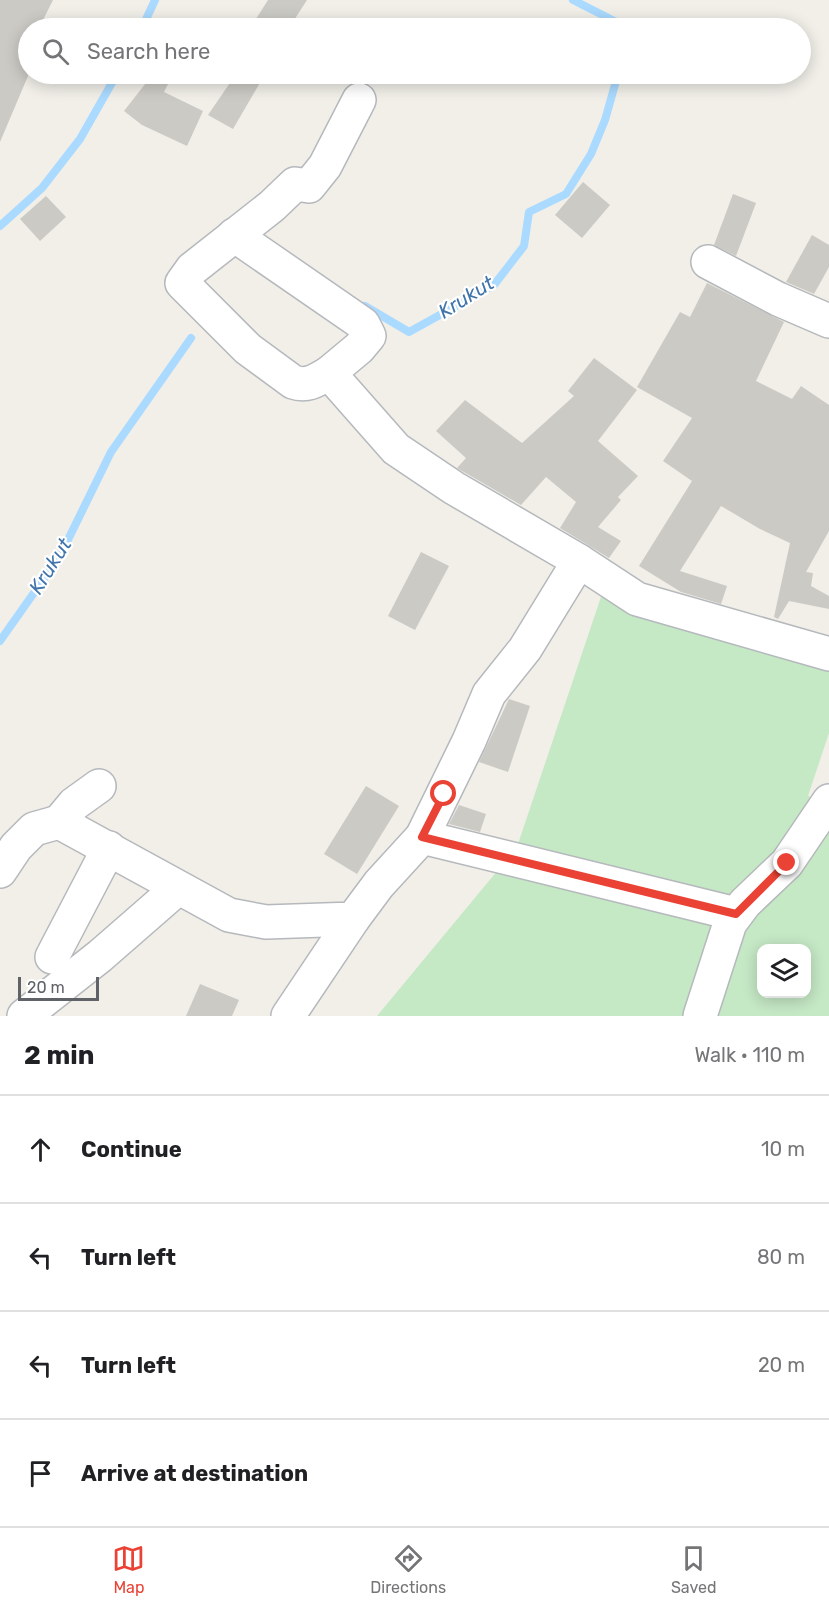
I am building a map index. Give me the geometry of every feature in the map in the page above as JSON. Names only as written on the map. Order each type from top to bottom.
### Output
[{"type":"street","points":[[234,235],[363,324],[369,336],[359,348],[329,373],[312,383],[301,385],[293,382],[248,349],[182,283],[192,269],[234,235],[272,206],[295,184],[309,186],[325,166],[359,100]]},
{"type":"street","points":[[708,262],[778,299],[829,321]]},
{"type":"street","points":[[329,373],[396,449],[454,488],[579,561],[637,599],[829,654]]},
{"type":"street","points":[[288,1016],[379,884],[422,837],[489,694],[525,649],[579,561]]},
{"type":"street","points":[[0,871],[16,847],[34,829],[59,822],[74,804],[99,786]]},
{"type":"street","points":[[700,1016],[725,935],[736,914],[787,863],[829,801]]},
{"type":"street","points":[[59,822],[229,915],[266,922],[353,919]]},
{"type":"street","points":[[422,837],[736,914]]},
{"type":"street","points":[[52,957],[109,848]]},
{"type":"street","points":[[24,1016],[100,956],[178,888]]},
{"type":"green space","points":[[606,582],[829,644],[829,733],[808,796],[829,803],[829,1016],[377,1016],[517,847]]},
{"type":"building","points":[[0,0],[53,0],[44,18],[18,18],[18,84],[25,84],[0,142]]},
{"type":"building","points":[[268,0],[307,0],[295,18],[257,18]]},
{"type":"building","points":[[145,84],[168,84],[164,92],[203,111],[187,146],[142,125],[124,111]]},
{"type":"building","points":[[229,84],[259,84],[233,129],[208,115]]},
{"type":"building","points":[[583,182],[610,205],[582,238],[555,215]]},
{"type":"building","points":[[733,194],[756,203],[736,256],[714,245]]},
{"type":"building","points":[[46,196],[66,217],[40,241],[20,219]]},
{"type":"building","points":[[812,235],[829,245],[829,267],[814,294],[786,282]]},
{"type":"building","points":[[707,283],[784,322],[756,381],[792,399],[801,386],[829,405],[829,531],[806,572],[813,573],[811,586],[829,596],[829,609],[789,601],[778,619],[774,617],[790,543],[760,529],[721,506],[680,571],[727,586],[721,604],[681,592],[639,566],[692,481],[663,461],[692,418],[637,387],[680,312],[690,317]]},
{"type":"building","points":[[594,358],[637,390],[598,441],[638,476],[618,497],[621,500],[598,527],[621,541],[609,558],[560,528],[576,502],[546,477],[521,505],[457,468],[466,458],[436,431],[465,400],[522,443],[574,396],[568,391]]},
{"type":"building","points":[[421,552],[449,566],[415,630],[388,616]]},
{"type":"building","points":[[509,699],[530,706],[508,772],[479,762]]},
{"type":"building","points":[[366,786],[399,806],[357,874],[324,854]]},
{"type":"building","points":[[459,805],[486,814],[480,832],[449,824]]},
{"type":"building","points":[[200,984],[239,1000],[232,1016],[186,1016]]},
{"type":"waterway","points":[[147,18],[155,0]]},
{"type":"waterway","name":"Krukut","points":[[573,0],[608,18]]},
{"type":"waterway","points":[[0,226],[42,188],[80,139],[111,84]]},
{"type":"waterway","name":"Krukut","points":[[365,306],[409,332],[494,285],[524,246],[529,212],[566,194],[591,154],[605,120],[615,84]]},
{"type":"waterway","name":"Krukut","points":[[0,641],[60,556],[111,452],[191,338]]},
{"type":"route","points":[[444,794],[422,837],[736,914],[787,863]]}]
